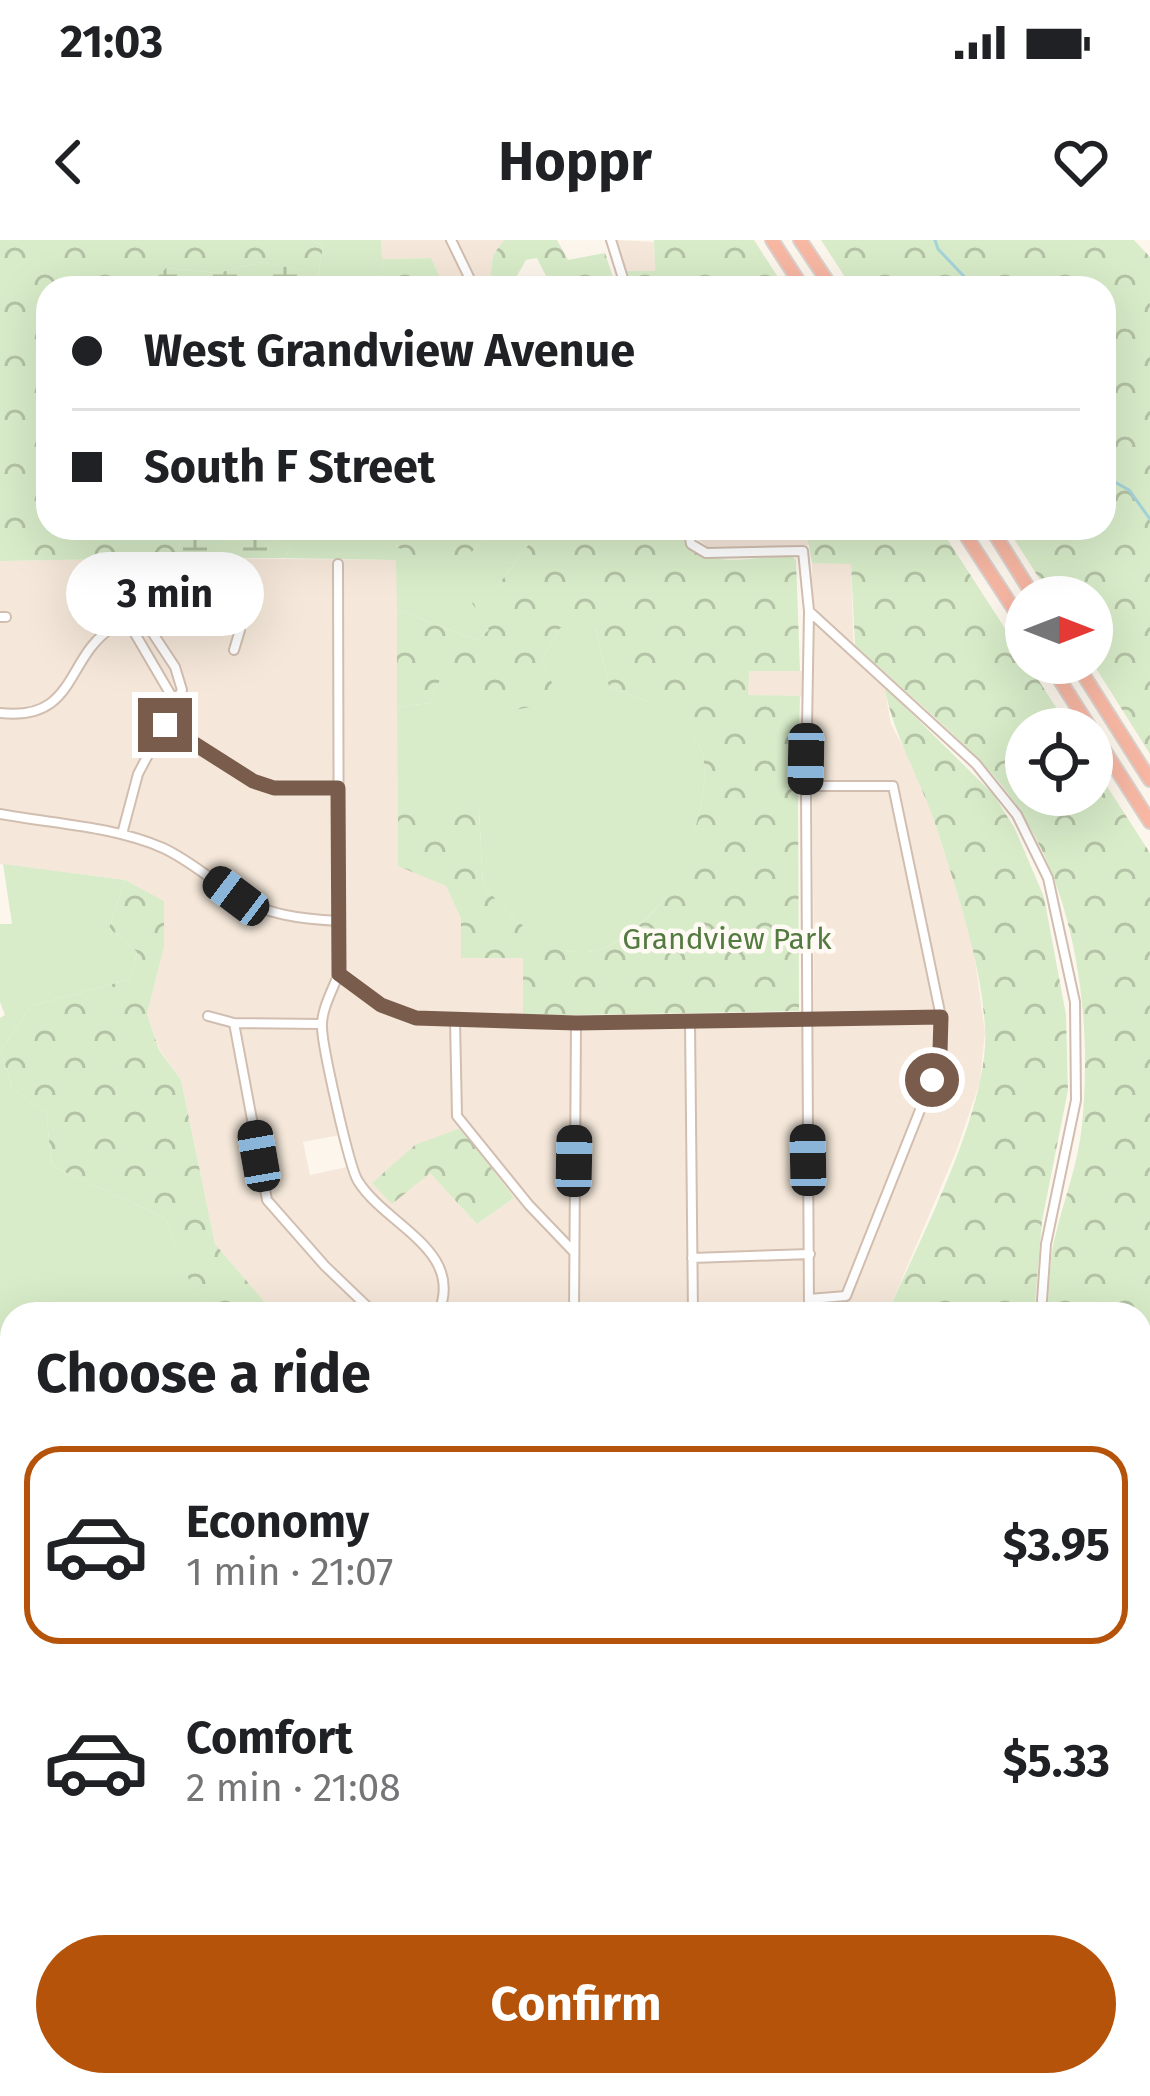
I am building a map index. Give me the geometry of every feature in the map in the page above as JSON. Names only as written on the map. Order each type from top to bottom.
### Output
[{"type":"highway","points":[[772,240],[795,276]]},
{"type":"highway","points":[[800,240],[824,276]]},
{"type":"highway","points":[[969,540],[1005,596]]},
{"type":"highway","points":[[998,540],[1021,576]]},
{"type":"highway","points":[[1089,684],[1150,781]]},
{"type":"highway","points":[[1113,764],[1150,822]]},
{"type":"street","points":[[452,240],[469,276]]},
{"type":"street","points":[[610,240],[622,276]]},
{"type":"street","points":[[690,540],[706,553],[803,550],[809,611],[806,786],[809,1299],[845,1296],[932,1080],[940,1051],[941,1017],[892,786],[806,786]]},
{"type":"street","points":[[338,564],[339,974],[321,1024],[350,1161],[359,1183],[437,1258],[444,1278],[442,1302]]},
{"type":"street","points":[[0,713],[48,706],[69,686],[101,636],[140,614],[235,608],[240,630],[234,650]]},
{"type":"street","points":[[809,611],[976,764],[1017,814],[1048,878],[1075,1002],[1076,1100],[1046,1244],[1042,1302]]},
{"type":"street","points":[[122,834],[138,774],[182,690],[179,676],[140,614]]},
{"type":"street","points":[[127,620],[175,702]]},
{"type":"street","points":[[165,725],[253,781],[274,788],[338,788]]},
{"type":"street","points":[[0,814],[122,834],[194,865],[260,908],[298,919],[338,921]]},
{"type":"street","points":[[339,974],[400,1014],[455,1020],[576,1023],[941,1017]]},
{"type":"street","points":[[208,1016],[234,1023],[321,1024]]},
{"type":"street","points":[[455,1020],[457,1116],[574,1252]]},
{"type":"street","points":[[690,1021],[693,1302]]},
{"type":"street","points":[[234,1023],[267,1200],[362,1302]]},
{"type":"street","points":[[574,1302],[576,1023]]},
{"type":"street","points":[[692,1258],[810,1254]]},
{"type":"shaded area","points":[[381,240],[504,240],[493,255],[490,276],[439,276],[431,258],[382,259]]},
{"type":"shaded area","points":[[617,240],[654,242],[655,271],[626,271]]},
{"type":"shaded area","points":[[699,540],[810,540],[811,545],[712,550]]},
{"type":"shaded area","points":[[397,560],[399,865],[446,886],[461,919],[523,958],[524,1026],[814,1022],[812,697],[748,695],[748,671],[812,671],[812,563],[851,563],[854,656],[884,686],[891,724],[925,789],[973,945],[985,1032],[980,1082],[956,1152],[892,1302],[265,1302],[215,1244],[181,1080],[159,1049],[147,1014],[164,947],[125,880],[0,864],[0,561]],"holes":[[[340,1135],[347,1167],[310,1175],[303,1142]],[[430,1173],[514,1198],[477,1224]]]},
{"type":"green space","points":[[0,240],[311,240],[323,246],[318,276],[260,262],[218,273],[166,268],[159,276],[36,276],[36,540],[183,540],[175,558],[0,561]]},
{"type":"green space","points":[[311,240],[381,240],[383,276],[318,276],[323,246]]},
{"type":"green space","points":[[504,240],[557,240],[568,260],[605,253],[613,276],[546,276],[537,258],[526,260],[517,276],[490,276],[493,255]]},
{"type":"green space","points":[[654,240],[754,240],[777,276],[628,276],[626,271],[655,271]]},
{"type":"green space","points":[[821,240],[1134,240],[1150,257],[1150,754],[1106,684],[1113,684],[1113,576],[1038,576],[1015,540],[1116,540],[1116,276],[844,276]]},
{"type":"green space","points":[[431,258],[439,276],[383,276],[382,259]]},
{"type":"green space","points":[[260,262],[302,270],[305,276],[158,276],[166,268],[218,273]]},
{"type":"green space","points":[[183,540],[295,540],[284,558],[175,558]]},
{"type":"green space","points":[[295,540],[395,540],[397,547],[467,558],[481,540],[532,540],[499,584],[473,603],[489,630],[476,640],[397,610],[396,560],[284,558]]},
{"type":"green space","points":[[395,540],[481,540],[467,558],[429,562],[397,547]]},
{"type":"green space","name":"Grandview Park","points":[[532,540],[689,540],[700,552],[727,560],[790,555],[796,560],[800,671],[749,671],[748,695],[800,696],[799,732],[807,732],[798,785],[799,1011],[523,1016],[523,958],[461,958],[461,919],[446,886],[398,866],[398,799],[467,799],[479,810],[483,886],[543,940],[588,952],[619,941],[662,901],[680,869],[702,802],[704,760],[699,745],[671,715],[609,687],[596,628],[560,628],[541,661],[561,701],[494,714],[464,677],[441,677],[430,703],[397,707],[397,610],[476,640],[489,630],[472,603],[499,584]]},
{"type":"green space","points":[[808,540],[948,540],[1005,628],[1005,684],[1041,684],[1056,708],[1005,708],[1005,791],[952,733],[855,645],[851,564],[812,563]]},
{"type":"green space","points":[[560,628],[596,628],[609,687],[672,715],[691,733],[704,760],[702,802],[671,888],[629,934],[588,952],[557,948],[543,940],[483,886],[479,810],[467,799],[398,799],[397,707],[430,703],[441,677],[464,676],[560,700],[541,661]]},
{"type":"green space","points":[[884,686],[993,794],[1015,829],[1044,897],[1066,1015],[1068,1090],[1042,1221],[1035,1302],[892,1302],[965,1134],[984,1060],[985,1028],[974,953],[938,832],[894,724]]},
{"type":"green space","points":[[1113,796],[1150,853],[1150,1302],[1048,1302],[1054,1241],[1080,1140],[1084,1030],[1070,933],[1038,842],[1022,816],[1113,816]]},
{"type":"green space","points":[[3,864],[125,880],[109,928],[137,952],[131,979],[31,1006],[1,1050],[12,1088],[46,1112],[52,1166],[165,1218],[191,1284],[204,1302],[0,1302],[0,1018],[5,1015],[0,1002],[0,924],[12,924]]},
{"type":"green space","points":[[125,880],[164,901],[164,947],[147,1014],[159,1050],[181,1080],[215,1244],[265,1302],[204,1302],[191,1285],[165,1218],[52,1166],[46,1112],[12,1088],[1,1050],[31,1006],[131,979],[137,952],[109,928]]},
{"type":"green space","points":[[461,1128],[514,1198],[477,1224],[430,1173],[392,1204],[372,1183],[415,1145]]},
{"type":"waterway","points":[[935,240],[964,276]]},
{"type":"waterway","points":[[1116,483],[1129,490],[1150,519]]},
{"type":"route","points":[[165,725],[253,781],[274,788],[338,788],[339,974],[400,1014],[576,1023],[941,1017],[940,1051],[932,1080]]}]
